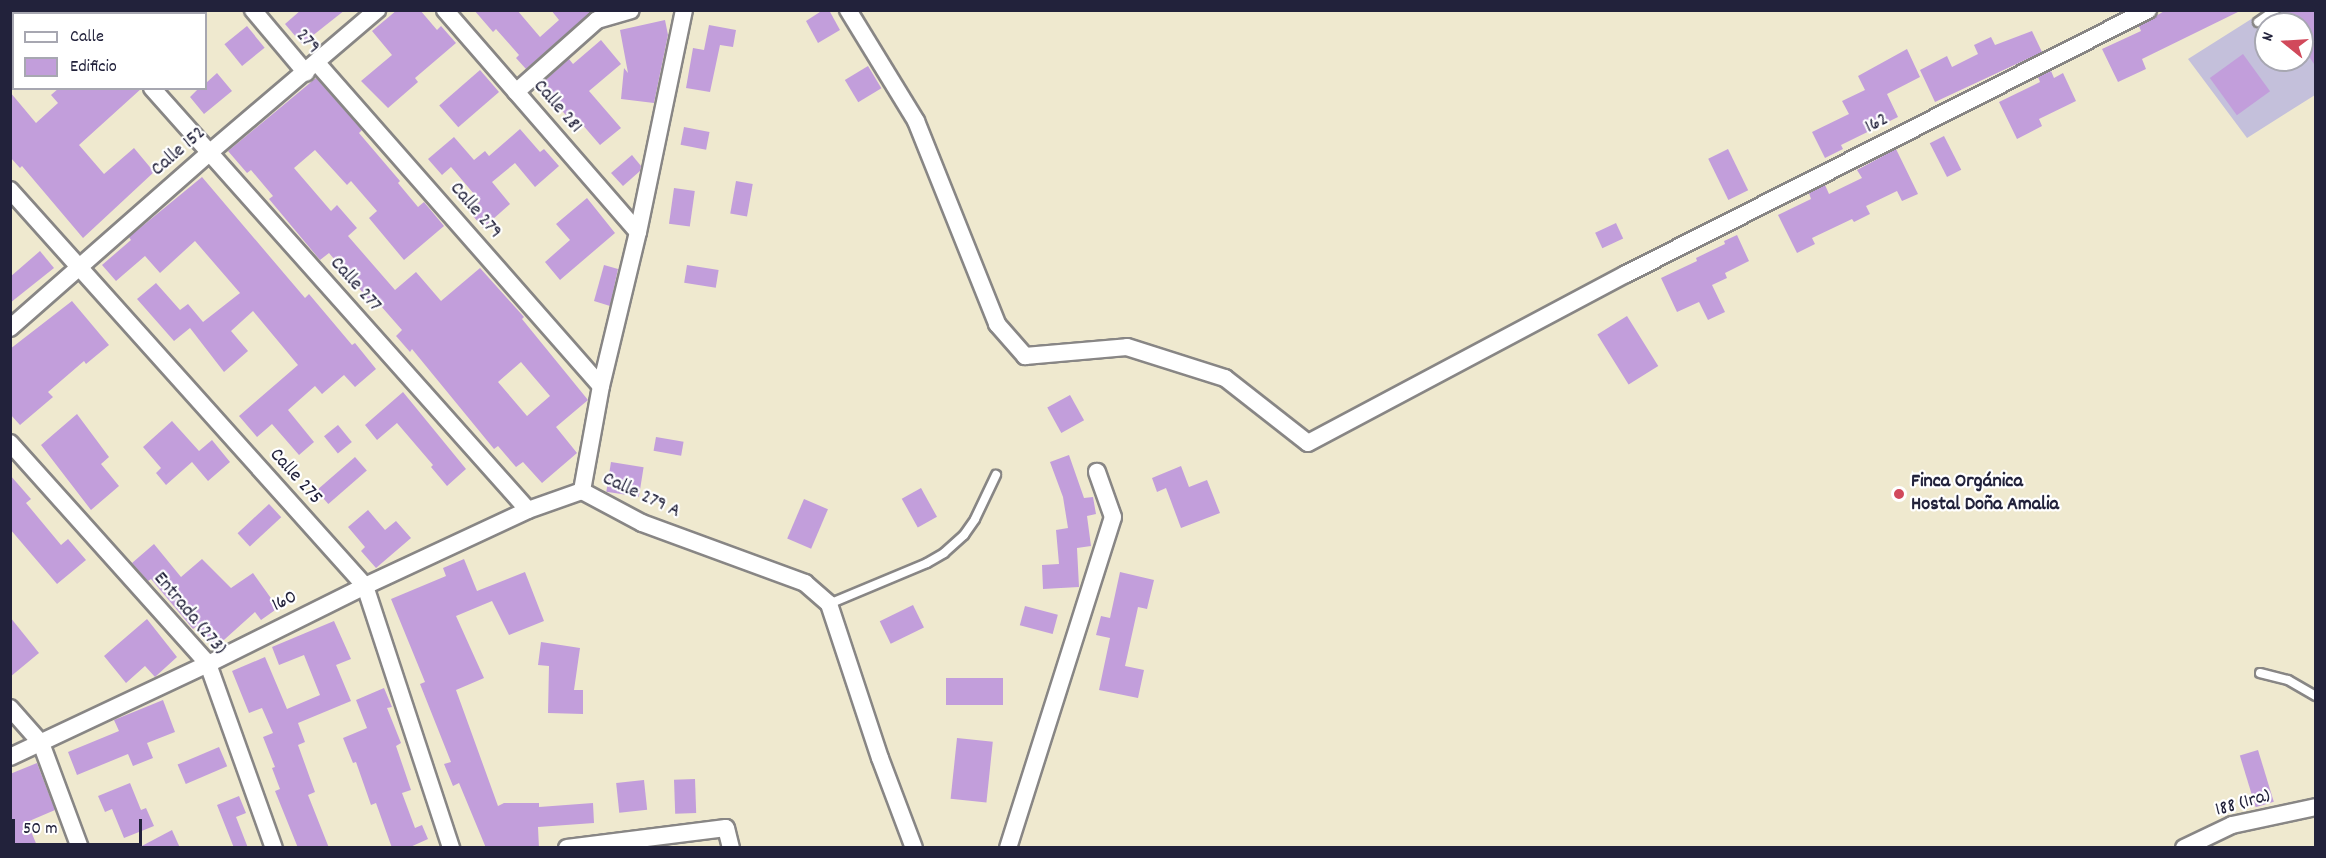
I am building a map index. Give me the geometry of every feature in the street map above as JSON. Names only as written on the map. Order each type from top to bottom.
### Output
[{"type":"street","name":"279","points":[[253,10],[312,68]]},
{"type":"street","name":"Calle 152","points":[[10,328],[209,153],[378,10]]},
{"type":"street","name":"Calle 281","points":[[445,10],[638,232]]},
{"type":"street","points":[[516,92],[597,20],[631,10]]},
{"type":"street","name":"Calle 279 A","points":[[684,10],[638,232],[601,386],[582,491],[642,523],[805,583],[829,604]]},
{"type":"street","name":"162","points":[[848,10],[916,121],[997,324],[1024,356],[1126,347],[1225,378],[1308,443],[1626,274],[2148,10]]},
{"type":"street","name":"Calle 279","points":[[312,68],[601,386]]},
{"type":"street","name":"Calle 277","points":[[154,90],[528,510]]},
{"type":"street","name":"Calle 275","points":[[10,190],[365,586],[451,848]]},
{"type":"street","name":"Entrada (273)","points":[[10,443],[208,664],[274,848]]},
{"type":"street","points":[[1008,848],[1113,517],[1097,472]]},
{"type":"street","name":"160","points":[[10,757],[528,510],[582,491]]},
{"type":"street","points":[[829,604],[880,758],[914,848]]},
{"type":"street","points":[[10,708],[40,743],[80,848]]},
{"type":"street","name":"188 (1ra)","points":[[2184,848],[2232,825],[2316,807]]},
{"type":"street","points":[[567,848],[726,828],[731,848]]},
{"type":"lane","points":[[829,604],[927,563],[945,553],[964,535],[975,519],[996,475]]},
{"type":"lane","points":[[2260,673],[2288,680],[2316,696]]},
{"type":"shaded area","points":[[2315,11],[2315,95],[2247,138],[2188,59],[2254,17],[2254,72],[2314,72],[2314,12],[2262,12]]},
{"type":"building","points":[[301,10],[345,10],[302,44],[285,24]]},
{"type":"building","points":[[397,10],[420,10],[437,30],[441,26],[456,43],[415,78],[418,82],[388,108],[361,81],[392,55],[372,31]]},
{"type":"building","points":[[474,10],[517,10],[540,37],[559,20],[551,10],[593,10],[526,69],[516,58],[519,55],[496,29],[493,32]]},
{"type":"building","points":[[823,10],[829,10],[840,30],[818,43],[806,21]]},
{"type":"building","points":[[2166,10],[2242,10],[2142,59],[2146,69],[2118,82],[2102,49],[2141,31],[2139,26]]},
{"type":"building","points":[[2281,10],[2316,10],[2316,67],[2314,64],[2314,12],[2282,12]]},
{"type":"building","points":[[665,20],[668,35],[654,103],[621,99],[624,68],[628,73],[620,30]]},
{"type":"building","points":[[709,25],[736,30],[733,47],[720,45],[710,92],[686,88],[693,48],[704,50]]},
{"type":"building","points":[[247,26],[265,48],[242,66],[224,44]]},
{"type":"building","points":[[2032,31],[2042,52],[1935,102],[1920,70],[1947,56],[1952,67],[1978,54],[1974,45],[1991,37],[1995,45]]},
{"type":"building","points":[[601,40],[621,64],[589,91],[621,128],[600,145],[575,116],[570,120],[540,85],[569,59],[573,64]]},
{"type":"building","points":[[1907,49],[1920,77],[1887,94],[1898,117],[1841,145],[1843,149],[1825,158],[1812,132],[1849,114],[1842,101],[1865,90],[1858,76]]},
{"type":"building","points":[[2243,54],[2270,91],[2237,115],[2210,78]]},
{"type":"building","points":[[868,66],[881,88],[858,102],[845,80]]},
{"type":"building","points":[[480,70],[499,92],[458,127],[439,105]]},
{"type":"building","points":[[2051,71],[2054,78],[2063,73],[2076,101],[2039,119],[2042,126],[2017,139],[1999,102],[2040,82],[2038,77]]},
{"type":"building","points":[[217,73],[232,91],[204,114],[190,97],[197,90],[207,90],[207,82]]},
{"type":"building","points":[[316,78],[362,130],[359,133],[400,181],[398,183],[418,207],[424,202],[444,226],[404,260],[369,218],[377,211],[351,181],[347,185],[315,150],[294,168],[331,211],[337,205],[357,228],[348,236],[395,290],[416,272],[441,301],[480,268],[524,317],[522,319],[588,400],[556,427],[577,453],[542,483],[523,462],[516,467],[498,446],[494,449],[412,349],[410,352],[396,336],[402,330],[373,297],[369,300],[329,253],[320,260],[269,199],[273,196],[251,170],[247,173],[228,151]],"holes":[[[521,362],[550,396],[527,416],[498,382]]]},
{"type":"building","points":[[57,90],[140,90],[79,145],[104,174],[134,148],[154,172],[83,238],[22,166],[20,168],[10,157],[10,92],[36,123],[58,103],[51,95]]},
{"type":"building","points":[[684,127],[710,132],[706,150],[681,145]]},
{"type":"building","points":[[520,129],[540,152],[544,149],[559,166],[535,187],[515,163],[492,182],[510,204],[483,228],[469,211],[480,201],[451,167],[442,175],[428,159],[454,137],[474,160],[485,151],[489,156]]},
{"type":"building","points":[[1944,136],[1961,170],[1947,177],[1930,143]]},
{"type":"building","points":[[1728,149],[1748,190],[1728,200],[1708,159]]},
{"type":"building","points":[[1896,149],[1918,194],[1902,201],[1897,191],[1866,206],[1870,214],[1854,222],[1852,219],[1812,238],[1815,244],[1797,253],[1778,215],[1811,199],[1809,193],[1825,185],[1829,194],[1862,178],[1857,170]]},
{"type":"building","points":[[632,155],[641,166],[640,171],[623,186],[611,173]]},
{"type":"building","points":[[202,177],[305,298],[309,294],[352,345],[355,343],[376,369],[355,387],[344,375],[322,394],[315,386],[288,410],[314,442],[299,455],[272,424],[257,437],[239,416],[298,365],[253,311],[231,331],[248,351],[224,372],[190,328],[174,341],[137,299],[156,283],[180,310],[188,304],[203,322],[240,293],[195,241],[160,273],[145,256],[116,281],[102,265],[131,240],[129,237]]},
{"type":"building","points":[[736,181],[753,184],[747,216],[730,213]]},
{"type":"building","points":[[674,188],[695,191],[690,227],[669,224]]},
{"type":"building","points":[[587,198],[615,233],[560,280],[545,262],[570,240],[556,224]]},
{"type":"building","points":[[1616,223],[1623,238],[1602,248],[1595,233]]},
{"type":"building","points":[[1737,235],[1749,261],[1725,273],[1727,278],[1712,285],[1725,312],[1708,320],[1699,302],[1677,312],[1661,278],[1697,261],[1696,258],[1725,244],[1724,241]]},
{"type":"building","points":[[40,251],[54,268],[10,303],[10,277]]},
{"type":"building","points":[[604,265],[618,269],[610,306],[594,301]]},
{"type":"building","points":[[687,265],[719,270],[716,288],[684,283]]},
{"type":"building","points":[[72,301],[109,345],[86,364],[84,361],[48,392],[53,397],[20,425],[10,414],[10,349]]},
{"type":"building","points":[[1627,316],[1658,366],[1629,385],[1597,335]]},
{"type":"building","points":[[403,392],[466,469],[447,486],[431,467],[433,465],[397,423],[377,440],[365,425]]},
{"type":"building","points":[[1070,395],[1084,420],[1061,433],[1047,408]]},
{"type":"building","points":[[77,414],[109,457],[101,464],[119,486],[91,510],[41,445]]},
{"type":"building","points":[[172,421],[199,451],[212,440],[230,462],[208,481],[192,462],[166,485],[156,473],[161,468],[143,447]]},
{"type":"building","points":[[338,425],[352,442],[338,453],[324,436]]},
{"type":"building","points":[[656,437],[684,442],[681,456],[654,451]]},
{"type":"building","points":[[1069,455],[1084,498],[1093,497],[1096,514],[1087,516],[1091,546],[1077,548],[1079,587],[1043,589],[1042,565],[1059,564],[1056,530],[1068,528],[1063,497],[1050,462]]},
{"type":"building","points":[[355,457],[367,471],[328,504],[317,490]]},
{"type":"building","points":[[611,462],[644,467],[639,497],[606,492]]},
{"type":"building","points":[[1181,466],[1189,487],[1207,480],[1220,513],[1181,528],[1166,488],[1157,492],[1152,478]]},
{"type":"building","points":[[10,475],[31,499],[26,503],[61,545],[68,539],[86,560],[57,584],[10,529]]},
{"type":"building","points":[[921,488],[937,517],[918,528],[902,499]]},
{"type":"building","points":[[804,499],[828,509],[811,549],[787,539]]},
{"type":"building","points":[[269,504],[281,517],[250,546],[238,533]]},
{"type":"building","points":[[368,510],[385,530],[396,521],[411,538],[376,568],[361,551],[365,547],[348,527]]},
{"type":"building","points":[[154,544],[181,577],[202,559],[231,588],[253,573],[278,608],[261,620],[255,612],[215,648],[197,626],[193,629],[151,579],[148,581],[132,563]]},
{"type":"building","points":[[464,559],[477,591],[525,572],[544,621],[509,635],[492,601],[456,616],[484,678],[456,690],[498,806],[504,803],[539,803],[539,807],[593,803],[594,823],[538,827],[539,848],[486,848],[459,783],[453,786],[444,764],[451,762],[420,684],[425,682],[391,599],[446,576],[443,568]]},
{"type":"building","points":[[1120,572],[1154,580],[1147,609],[1138,607],[1125,666],[1144,670],[1138,698],[1099,690],[1110,638],[1096,635],[1101,616],[1110,618]]},
{"type":"building","points":[[913,605],[924,627],[891,644],[880,621]]},
{"type":"building","points":[[1025,606],[1058,615],[1053,634],[1020,625]]},
{"type":"building","points":[[10,617],[39,653],[10,677]]},
{"type":"building","points":[[147,619],[177,657],[155,677],[145,666],[126,683],[104,656]]},
{"type":"building","points":[[334,621],[351,659],[336,665],[351,701],[298,723],[305,742],[298,745],[315,792],[308,795],[329,848],[298,848],[275,791],[280,789],[272,768],[275,767],[263,737],[273,733],[262,708],[249,713],[232,671],[265,657],[287,709],[320,695],[304,655],[279,665],[272,647]]},
{"type":"building","points":[[541,642],[580,648],[574,690],[583,690],[583,714],[548,713],[549,666],[538,665]]},
{"type":"building","points":[[946,678],[1003,678],[1003,705],[946,705]]},
{"type":"building","points":[[384,688],[392,707],[387,708],[401,743],[396,746],[411,790],[402,793],[415,828],[422,825],[428,839],[408,848],[392,848],[376,803],[371,805],[356,762],[353,763],[343,738],[367,728],[356,700]]},
{"type":"building","points":[[163,700],[175,732],[147,743],[153,758],[133,766],[128,754],[77,775],[68,752],[119,731],[114,720]]},
{"type":"building","points":[[957,738],[993,742],[986,802],[951,799]]},
{"type":"building","points":[[219,747],[227,766],[186,784],[178,765]]},
{"type":"building","points":[[2258,750],[2274,802],[2256,807],[2240,756]]},
{"type":"building","points":[[37,763],[55,810],[27,822],[38,848],[10,848],[10,774]]},
{"type":"building","points":[[695,779],[696,813],[675,814],[674,780]]},
{"type":"building","points":[[644,780],[647,810],[619,813],[616,783]]},
{"type":"building","points":[[130,783],[141,810],[146,808],[154,826],[124,838],[112,809],[105,812],[98,796]]},
{"type":"building","points":[[239,796],[246,813],[236,817],[248,848],[234,848],[217,805]]},
{"type":"building","points":[[172,830],[180,848],[138,848]]},
{"type":"place","name":"Finca Orgánica Hostal Doña Amalia","points":[[1899,494]]}]
